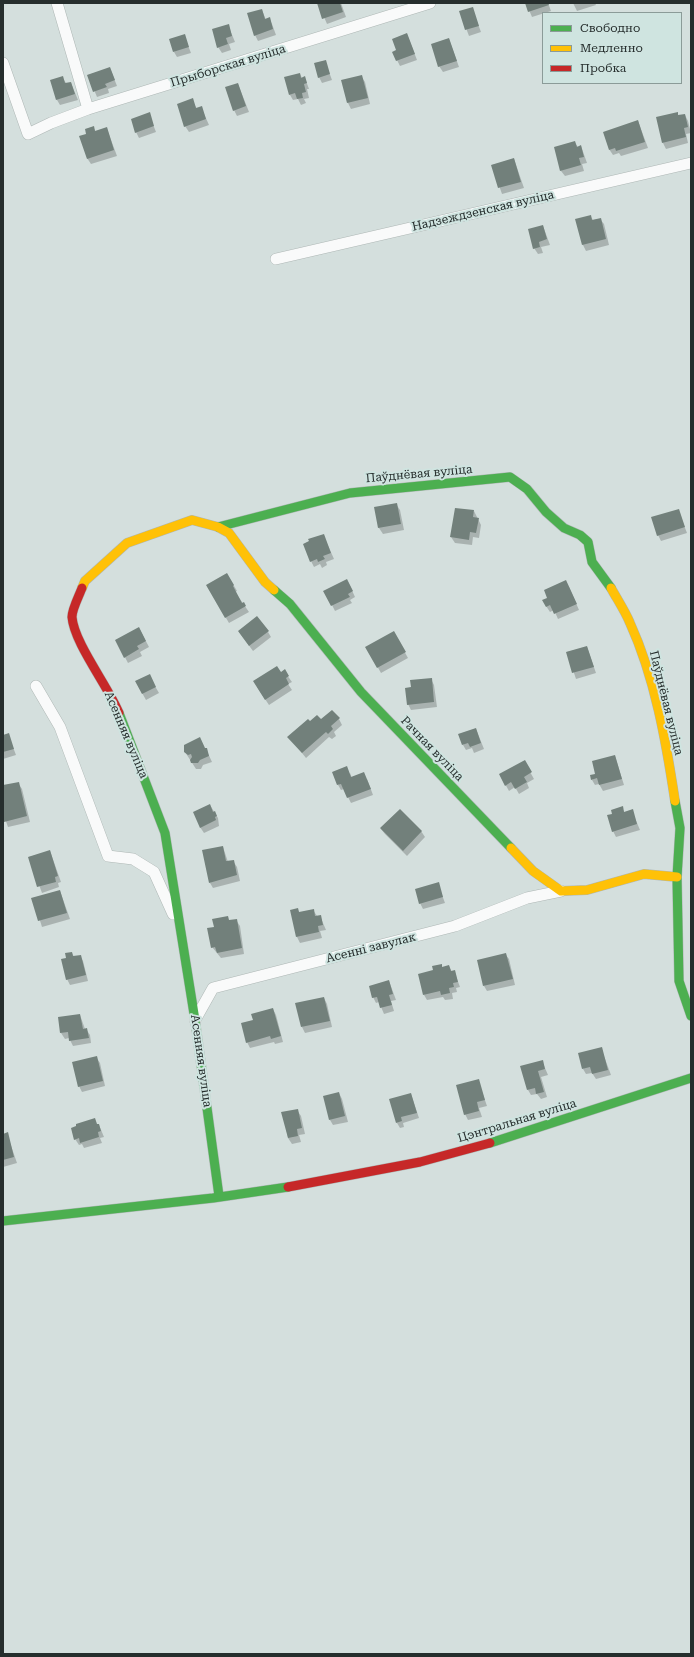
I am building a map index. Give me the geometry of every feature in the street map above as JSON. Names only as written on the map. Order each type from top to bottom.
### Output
[{"type":"street","points":[[57,3],[88,109]]},
{"type":"street","name":"Прыборская вуліца","points":[[3,63],[28,134],[51,123],[88,109],[430,3]]},
{"type":"street","name":"Надзеждзенская вуліца","points":[[276,259],[691,163]]},
{"type":"street","name":"Паўднёвая вуліца","points":[[218,527],[350,493],[510,477],[527,489],[546,512],[564,528],[580,535],[588,542],[592,562],[609,585],[630,622],[647,667],[668,756],[680,828],[677,877],[679,981],[691,1016]]},
{"type":"street","name":"Асенняя вуліца","points":[[218,527],[192,520],[127,543],[85,581],[72,616],[78,638],[113,699],[165,833],[179,928],[195,1020],[219,1196]]},
{"type":"street","name":"Рачная вуліца","points":[[218,527],[229,532],[265,582],[290,604],[361,692],[533,871],[561,891]]},
{"type":"street","name":"Асенняя вуліца","points":[[36,686],[60,727],[108,856],[133,859],[154,872],[179,928]]},
{"type":"street","points":[[561,891],[587,890],[644,874],[677,877]]},
{"type":"street","name":"Асенні завулак","points":[[195,1020],[213,988],[455,926],[527,898],[561,891]]},
{"type":"street","name":"Цэнтральная вуліца","points":[[3,1220],[219,1196],[348,1177],[421,1162],[513,1136],[691,1078]]},
{"type":"building","points":[[317,3],[340,3],[343,12],[322,19]]},
{"type":"building","points":[[525,3],[548,3],[549,5],[528,12]]},
{"type":"building","points":[[473,7],[479,26],[465,30],[459,11]]},
{"type":"building","points":[[262,9],[265,19],[270,17],[273,29],[254,36],[247,13]]},
{"type":"building","points":[[229,24],[232,36],[226,38],[228,44],[217,48],[212,29]]},
{"type":"building","points":[[407,33],[415,54],[396,61],[392,52],[396,50],[392,39]]},
{"type":"building","points":[[185,34],[189,47],[173,52],[169,39]]},
{"type":"building","points":[[449,38],[457,61],[438,67],[431,44]]},
{"type":"building","points":[[326,60],[330,74],[318,78],[314,63]]},
{"type":"building","points":[[110,67],[115,80],[105,84],[107,87],[93,92],[87,75]]},
{"type":"building","points":[[300,73],[301,78],[305,76],[307,83],[304,84],[306,92],[302,93],[303,98],[297,99],[295,93],[289,95],[284,77]]},
{"type":"building","points":[[362,75],[368,98],[347,103],[341,80]]},
{"type":"building","points":[[63,76],[65,83],[71,82],[75,94],[56,100],[50,80]]},
{"type":"building","points":[[238,83],[246,106],[233,111],[225,87]]},
{"type":"building","points":[[193,98],[196,108],[202,106],[206,119],[184,127],[177,104]]},
{"type":"building","points":[[150,112],[154,126],[135,133],[131,119]]},
{"type":"building","points":[[678,112],[678,115],[685,114],[688,127],[684,128],[686,137],[662,143],[656,117]]},
{"type":"building","points":[[638,120],[645,142],[616,151],[615,148],[609,150],[603,132]]},
{"type":"building","points":[[94,126],[95,131],[107,127],[114,150],[87,159],[79,136],[86,134],[85,129]]},
{"type":"building","points":[[575,141],[577,147],[581,145],[584,157],[579,158],[581,165],[560,171],[554,147]]},
{"type":"building","points":[[514,158],[521,182],[498,188],[491,165]]},
{"type":"building","points":[[591,215],[592,220],[601,218],[606,239],[582,245],[575,219]]},
{"type":"building","points":[[543,225],[547,239],[539,242],[540,247],[533,249],[528,229]]},
{"type":"building","points":[[397,503],[401,524],[378,528],[374,507]]},
{"type":"building","points":[[455,508],[474,510],[473,517],[479,518],[476,533],[470,532],[469,540],[450,537]]},
{"type":"building","points":[[679,509],[685,527],[657,536],[651,517]]},
{"type":"building","points":[[324,534],[331,553],[323,556],[325,559],[318,562],[317,559],[310,562],[303,544],[309,541],[308,539]]},
{"type":"building","points":[[227,573],[242,603],[244,602],[246,606],[225,618],[206,585]]},
{"type":"building","points":[[347,579],[353,591],[348,594],[350,597],[331,606],[323,591]]},
{"type":"building","points":[[566,580],[577,604],[554,614],[550,605],[546,607],[542,600],[547,598],[544,590]]},
{"type":"building","points":[[257,616],[269,631],[249,646],[238,631]]},
{"type":"building","points":[[139,627],[146,641],[137,646],[139,649],[124,658],[115,640]]},
{"type":"building","points":[[394,631],[406,652],[377,668],[365,647]]},
{"type":"building","points":[[587,646],[594,667],[572,673],[566,652]]},
{"type":"building","points":[[277,666],[281,672],[285,669],[289,676],[286,678],[289,684],[265,700],[253,681]]},
{"type":"building","points":[[150,674],[156,687],[142,694],[135,681]]},
{"type":"building","points":[[432,678],[434,702],[407,705],[405,688],[411,687],[410,680]]},
{"type":"building","points":[[332,710],[340,718],[331,726],[333,729],[328,734],[326,732],[302,753],[287,737],[308,719],[310,721],[317,715],[321,719]]},
{"type":"building","points":[[476,728],[481,743],[470,747],[468,743],[462,745],[458,734]]},
{"type":"building","points":[[9,733],[14,749],[3,752],[3,735]]},
{"type":"building","points":[[200,737],[205,748],[207,748],[209,756],[200,760],[198,763],[191,763],[191,754],[188,755],[184,752],[184,745]]},
{"type":"building","points":[[615,755],[622,779],[599,785],[597,778],[591,780],[590,775],[595,774],[592,761]]},
{"type":"building","points":[[525,760],[532,772],[524,777],[527,782],[515,789],[511,782],[505,786],[499,774]]},
{"type":"building","points":[[347,766],[351,777],[364,772],[371,789],[347,798],[341,784],[337,785],[332,772]]},
{"type":"building","points":[[19,782],[27,816],[4,822],[3,785]]},
{"type":"building","points":[[210,804],[213,812],[215,811],[217,816],[215,817],[216,820],[200,828],[193,812]]},
{"type":"building","points":[[623,806],[624,812],[633,809],[637,824],[612,832],[607,815],[612,814],[611,810]]},
{"type":"building","points":[[400,809],[422,831],[403,851],[380,828]]},
{"type":"building","points":[[223,846],[226,861],[234,860],[237,875],[209,883],[202,850]]},
{"type":"building","points":[[50,850],[58,876],[55,877],[56,882],[37,887],[28,857]]},
{"type":"building","points":[[439,882],[443,897],[419,904],[415,889]]},
{"type":"building","points":[[60,890],[67,913],[38,921],[31,898]]},
{"type":"building","points":[[298,908],[299,912],[314,909],[315,916],[321,915],[323,925],[318,926],[319,932],[296,937],[290,910]]},
{"type":"building","points":[[228,916],[229,920],[237,919],[242,948],[217,953],[215,947],[211,948],[207,928],[214,927],[212,919]]},
{"type":"building","points":[[72,952],[73,956],[81,955],[86,975],[66,980],[61,959],[66,958],[65,953]]},
{"type":"building","points":[[506,953],[513,979],[483,986],[477,960]]},
{"type":"building","points":[[442,964],[442,967],[449,965],[451,971],[455,970],[458,982],[453,983],[454,987],[449,988],[450,993],[441,995],[440,991],[423,995],[418,974],[433,970],[432,966]]},
{"type":"building","points":[[389,980],[393,994],[389,995],[392,1005],[380,1008],[377,997],[372,998],[369,986]]},
{"type":"building","points":[[324,997],[330,1021],[301,1027],[295,1003]]},
{"type":"building","points":[[273,1008],[281,1036],[271,1039],[270,1036],[246,1043],[241,1023],[253,1020],[251,1014]]},
{"type":"building","points":[[80,1014],[83,1029],[87,1028],[89,1038],[69,1041],[68,1032],[60,1033],[58,1017]]},
{"type":"building","points":[[602,1047],[608,1070],[592,1074],[590,1067],[582,1069],[578,1053]]},
{"type":"building","points":[[97,1056],[103,1081],[78,1087],[72,1062]]},
{"type":"building","points":[[543,1060],[545,1069],[538,1071],[544,1092],[536,1094],[535,1088],[527,1090],[520,1066]]},
{"type":"building","points":[[479,1079],[485,1100],[477,1102],[479,1111],[464,1115],[456,1085]]},
{"type":"building","points":[[339,1092],[345,1116],[329,1120],[323,1096]]},
{"type":"building","points":[[411,1093],[417,1113],[401,1117],[402,1121],[396,1123],[389,1099]]},
{"type":"building","points":[[298,1109],[302,1128],[297,1129],[298,1136],[288,1138],[281,1112]]},
{"type":"building","points":[[95,1118],[101,1131],[98,1132],[99,1137],[80,1143],[79,1138],[74,1140],[71,1128],[76,1126],[76,1124]]},
{"type":"building","points":[[8,1132],[14,1157],[3,1160],[3,1134]]},
{"type":"traffic: fast","points":[[218,527],[350,493],[510,477],[527,489],[546,512],[564,528],[580,535],[588,542],[592,562],[611,588]]},
{"type":"traffic: fast","points":[[274,590],[290,604],[361,692],[511,848]]},
{"type":"traffic: fast","points":[[119,713],[165,833],[195,1020],[219,1196]]},
{"type":"traffic: fast","points":[[675,801],[680,828],[677,877],[679,981],[691,1016]]},
{"type":"traffic: fast","points":[[490,1143],[691,1078]]},
{"type":"traffic: fast","points":[[3,1221],[213,1198],[288,1187]]},
{"type":"traffic: slow","points":[[82,588],[85,581],[127,543],[192,520],[218,527],[229,533],[265,582],[274,590]]},
{"type":"traffic: slow","points":[[611,588],[628,619],[639,644],[653,688],[668,756],[675,801]]},
{"type":"traffic: slow","points":[[511,848],[533,871],[561,891],[587,890],[644,874],[677,877]]},
{"type":"traffic: jam","points":[[82,588],[72,614],[74,627],[85,652],[119,713]]},
{"type":"traffic: jam","points":[[288,1187],[420,1162],[490,1143]]}]
